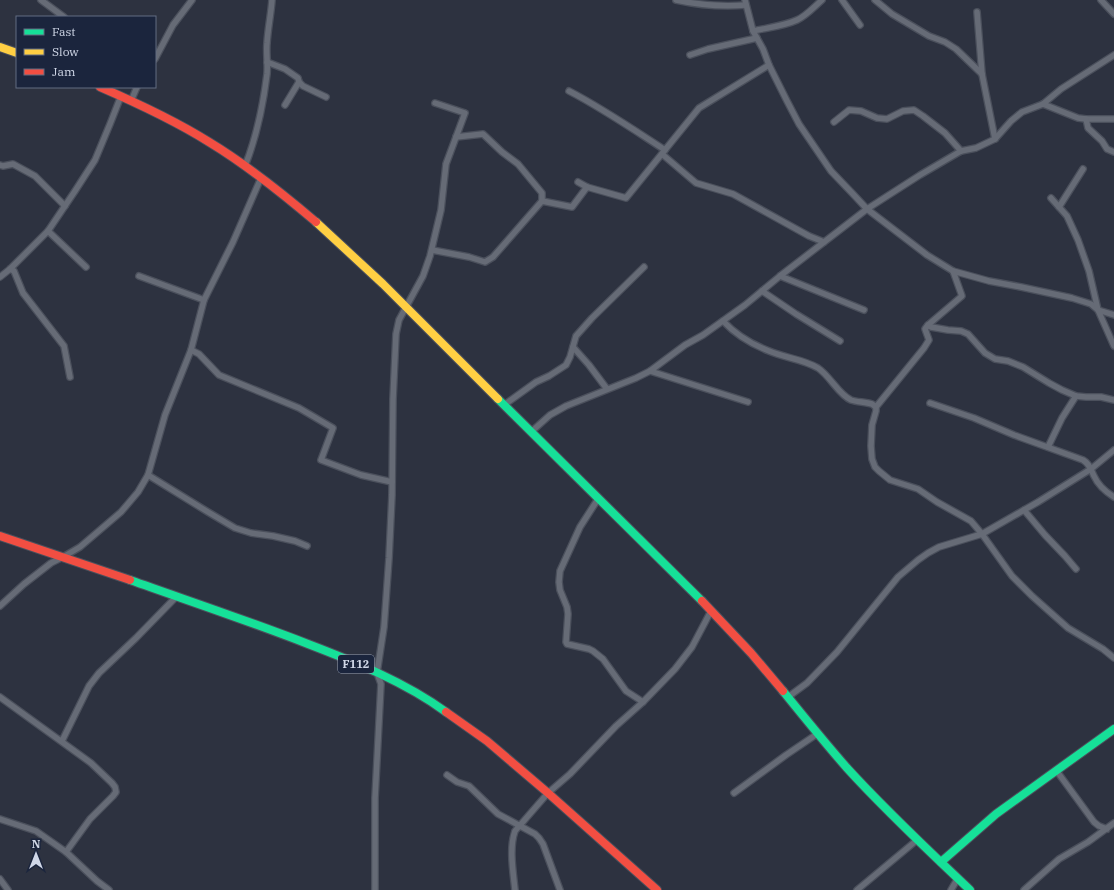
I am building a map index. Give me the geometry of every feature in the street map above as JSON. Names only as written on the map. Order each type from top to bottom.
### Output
[{"type":"main road","points":[[0,47],[16,53]]},
{"type":"main road","points":[[102,88],[131,101],[221,149],[300,208],[337,241],[504,405],[598,500],[655,554],[742,642],[817,734],[855,777],[917,840],[970,890]]},
{"type":"main road","name":"F112","points":[[0,536],[266,628],[336,655],[377,673],[410,690],[442,709],[487,741],[657,890]]},
{"type":"main road","points":[[941,862],[996,814],[1114,729]]},
{"type":"street","points":[[41,0],[63,16]]},
{"type":"street","points":[[156,56],[173,26],[192,0]]},
{"type":"street","points":[[245,166],[253,147],[262,110],[267,72],[267,43],[272,0]]},
{"type":"street","points":[[676,0],[710,6],[733,6],[746,3],[756,38],[763,49],[769,65],[799,124],[816,149],[832,171],[867,208],[928,255],[954,271],[988,281],[1072,298],[1091,304],[1098,310],[1114,315]]},
{"type":"street","points":[[753,31],[797,20],[822,0]]},
{"type":"street","points":[[842,0],[860,24]]},
{"type":"street","points":[[875,0],[892,14],[929,36],[945,42],[956,49],[982,74]]},
{"type":"street","points":[[1101,0],[1114,14]]},
{"type":"street","points":[[977,12],[982,74],[995,139]]},
{"type":"street","points":[[690,55],[708,49],[756,38]]},
{"type":"street","points":[[531,432],[550,416],[566,406],[650,371],[685,345],[745,305],[867,208],[960,151],[976,148],[995,139],[1011,121],[1022,112],[1043,104],[1061,89],[1114,55]]},
{"type":"street","points":[[267,62],[285,69],[298,78],[299,82],[303,86],[326,97]]},
{"type":"street","points":[[578,182],[587,187],[626,198],[699,108],[769,65]]},
{"type":"street","points":[[285,105],[299,82]]},
{"type":"street","points":[[131,101],[137,88]]},
{"type":"street","points":[[569,91],[611,115],[664,152],[696,184],[732,194],[809,236],[824,242]]},
{"type":"street","points":[[0,276],[10,269],[48,231],[65,206],[95,160],[121,96]]},
{"type":"street","points":[[375,890],[375,798],[381,684],[377,673],[384,628],[389,558],[396,334],[399,320],[423,276],[432,250],[441,210],[446,164],[465,113],[435,103]]},
{"type":"street","points":[[1043,104],[1078,118],[1114,119]]},
{"type":"street","points":[[834,122],[849,110],[861,111],[887,120],[903,111],[914,110],[945,133],[960,151]]},
{"type":"street","points":[[1086,119],[1088,128],[1102,141],[1107,149],[1114,152]]},
{"type":"street","points":[[432,250],[469,257],[485,262],[493,257],[542,201],[542,193],[518,164],[502,152],[483,134],[456,137]]},
{"type":"street","points":[[0,165],[13,164],[35,176],[65,206]]},
{"type":"street","points":[[1059,207],[1083,169]]},
{"type":"street","points":[[0,606],[24,584],[51,563],[80,547],[121,512],[138,492],[148,475],[165,415],[191,350],[204,300],[233,242],[261,178]]},
{"type":"street","points":[[542,201],[572,207],[587,187]]},
{"type":"street","points":[[1051,198],[1067,216],[1078,240],[1089,271],[1098,310],[1114,346]]},
{"type":"street","points":[[48,231],[86,267]]},
{"type":"street","points":[[504,405],[536,382],[563,367],[568,361],[576,336],[644,267]]},
{"type":"street","points":[[10,269],[14,271],[23,292],[64,346],[70,378]]},
{"type":"street","points":[[954,271],[962,296],[928,325],[925,329],[928,340],[924,348],[876,407],[872,425],[871,446],[872,459],[875,467],[890,480],[918,489],[937,502],[971,521],[1012,576],[1037,601],[1068,628],[1103,649],[1114,658]]},
{"type":"street","points":[[139,276],[204,300]]},
{"type":"street","points":[[780,276],[864,310]]},
{"type":"street","points":[[762,291],[840,341]]},
{"type":"street","points":[[723,321],[740,337],[752,343],[769,351],[812,364],[829,377],[852,401],[872,404],[876,407]]},
{"type":"street","points":[[928,325],[931,327],[961,331],[968,334],[985,353],[995,359],[1008,361],[1048,383],[1076,396],[1101,397],[1114,400]]},
{"type":"street","points":[[574,346],[607,389]]},
{"type":"street","points":[[191,350],[199,354],[219,375],[299,408],[333,428],[321,460],[361,474],[392,482]]},
{"type":"street","points":[[650,371],[748,402]]},
{"type":"street","points":[[1048,447],[1062,418],[1076,396]]},
{"type":"street","points":[[930,403],[974,418],[1014,435],[1083,460],[1088,463],[1094,476],[1103,489],[1114,497]]},
{"type":"street","points":[[788,697],[807,683],[838,652],[906,569],[939,547],[982,534],[1024,510],[1091,469],[1114,450]]},
{"type":"street","points":[[148,475],[235,528],[251,533],[273,536],[307,546]]},
{"type":"street","points":[[598,500],[580,527],[560,571],[560,590],[567,607],[568,614],[566,642],[567,644],[594,651],[602,659],[626,691],[643,702]]},
{"type":"street","points":[[1024,510],[1076,569]]},
{"type":"street","points":[[62,741],[89,686],[99,673],[176,597]]},
{"type":"street","points":[[515,890],[511,847],[514,834],[519,825],[548,793],[570,774],[616,726],[643,702],[675,669],[692,647],[711,611]]},
{"type":"street","points":[[0,697],[91,763],[112,783],[116,790],[113,796],[90,819],[66,852]]},
{"type":"street","points":[[734,793],[817,734]]},
{"type":"street","points":[[1056,770],[1094,822],[1107,829]]},
{"type":"street","points":[[447,776],[457,782],[469,786],[498,814],[535,834],[539,838],[543,844],[560,890]]},
{"type":"street","points":[[0,819],[36,831],[66,852],[97,881],[110,890]]},
{"type":"street","points":[[1024,890],[1059,859],[1088,842],[1114,823]]},
{"type":"street","points":[[857,890],[917,840]]},
{"type":"street","points":[[951,890],[958,878]]},
{"type":"street","points":[[0,879],[8,890]]},
{"type":"traffic: fast","points":[[498,399],[702,601]]},
{"type":"traffic: fast","points":[[130,580],[264,627],[344,658],[397,682],[414,691],[446,712]]},
{"type":"traffic: fast","points":[[783,691],[847,768],[877,800],[970,890]]},
{"type":"traffic: fast","points":[[941,862],[996,814],[1114,729]]},
{"type":"traffic: slow","points":[[0,47],[16,53]]},
{"type":"traffic: slow","points":[[316,222],[383,284],[498,399]]},
{"type":"traffic: jam","points":[[102,88],[155,112],[209,142],[264,180],[316,222]]},
{"type":"traffic: jam","points":[[0,536],[130,580]]},
{"type":"traffic: jam","points":[[702,601],[751,653],[783,691]]},
{"type":"traffic: jam","points":[[446,712],[487,741],[657,890]]}]
